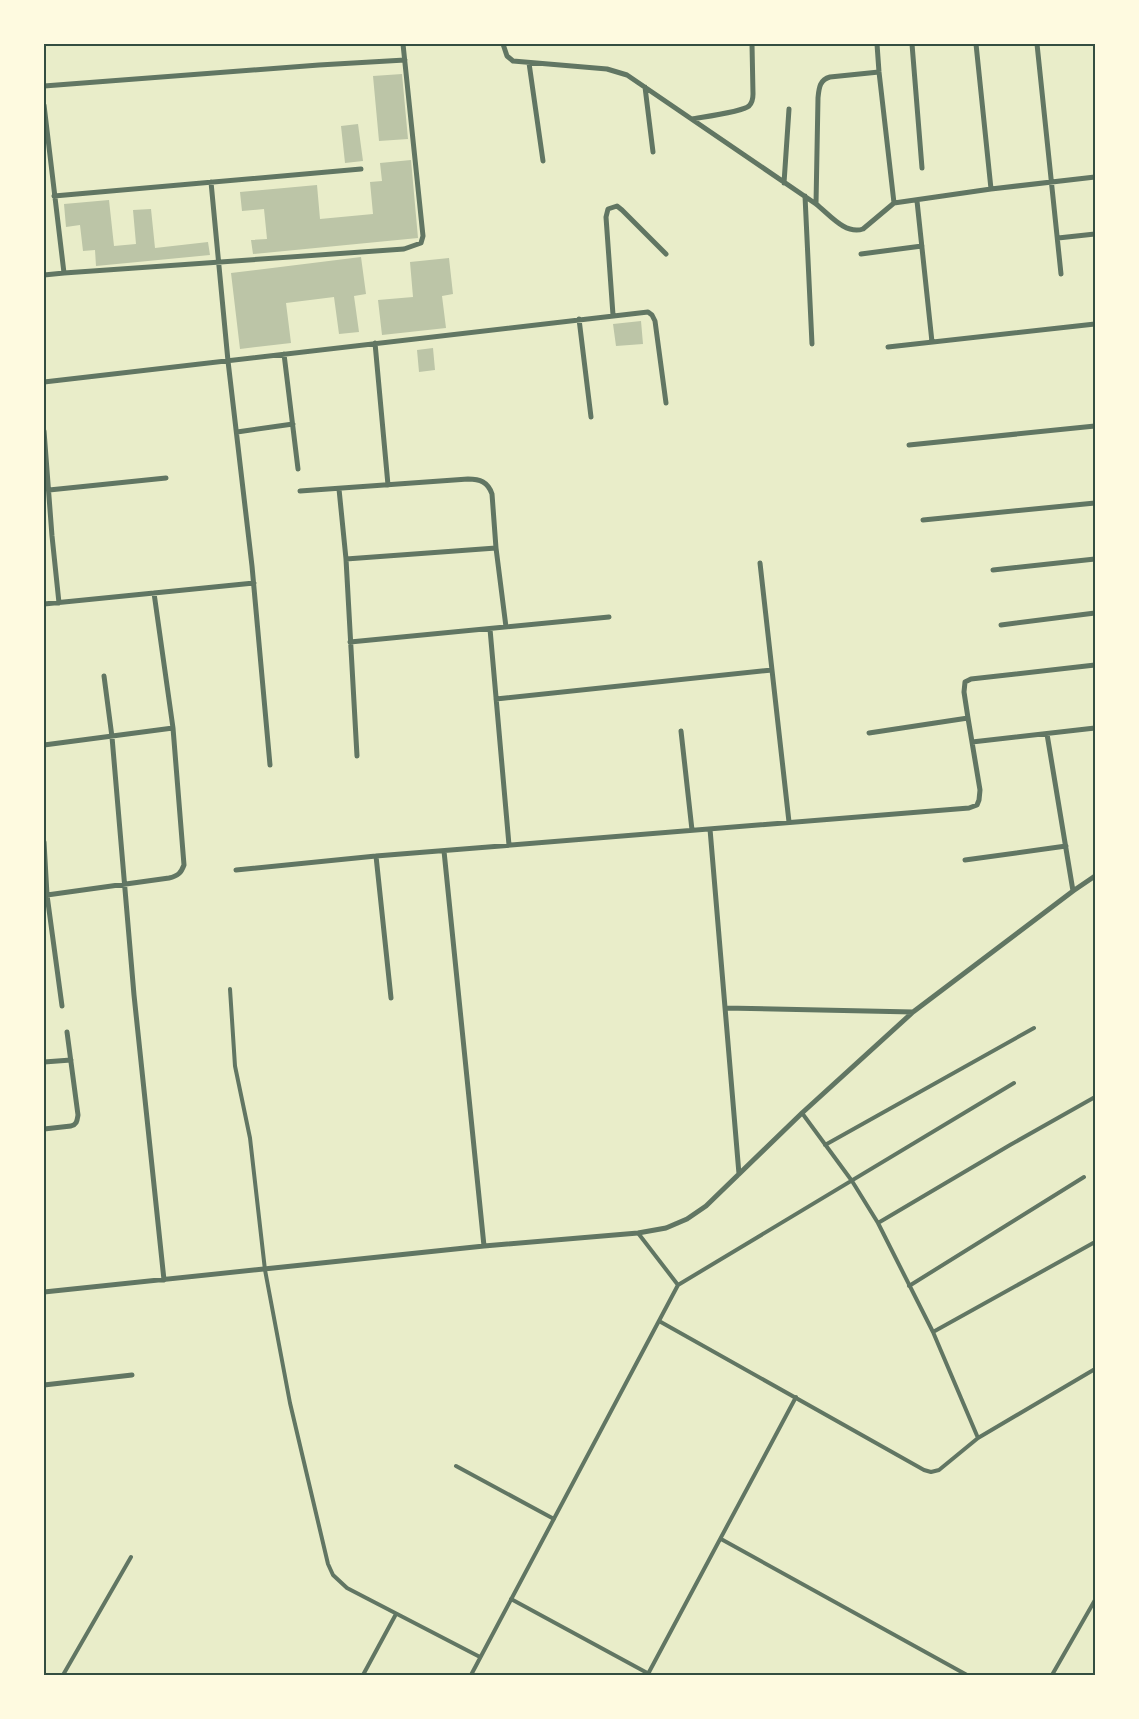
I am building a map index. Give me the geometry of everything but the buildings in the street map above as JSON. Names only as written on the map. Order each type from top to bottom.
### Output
[{"type":"street","points":[[44,275],[404,249],[421,243],[423,236],[403,44]]},
{"type":"street","points":[[503,44],[504,52],[509,59],[530,63],[616,71],[626,75],[805,196],[846,228],[857,231],[863,229],[894,203],[1095,177]]},
{"type":"street","points":[[692,119],[741,110],[749,106],[753,94],[752,44]]},
{"type":"street","points":[[877,44],[878,72],[894,203]]},
{"type":"street","points":[[912,44],[922,168]]},
{"type":"street","points":[[976,44],[991,189]]},
{"type":"street","points":[[1037,44],[1061,274]]},
{"type":"street","points":[[44,86],[404,60]]},
{"type":"street","points":[[530,63],[543,161]]},
{"type":"street","points":[[816,204],[818,98],[821,82],[824,79],[878,72]]},
{"type":"street","points":[[645,87],[653,152]]},
{"type":"street","points":[[44,105],[64,273]]},
{"type":"street","points":[[784,183],[788,109]]},
{"type":"street","points":[[54,196],[361,169]]},
{"type":"street","points":[[210,182],[228,361],[254,583],[270,765]]},
{"type":"street","points":[[805,196],[812,344]]},
{"type":"street","points":[[917,200],[932,342]]},
{"type":"street","points":[[613,315],[606,217],[608,209],[617,206],[666,254]]},
{"type":"street","points":[[1058,238],[1095,234]]},
{"type":"street","points":[[861,254],[922,246]]},
{"type":"street","points":[[44,382],[648,312],[652,315],[654,321],[666,403]]},
{"type":"street","points":[[579,319],[592,417]]},
{"type":"street","points":[[888,347],[1095,324]]},
{"type":"street","points":[[375,343],[388,485]]},
{"type":"street","points":[[284,354],[298,469]]},
{"type":"street","points":[[237,432],[293,424]]},
{"type":"street","points":[[909,445],[1095,426]]},
{"type":"street","points":[[44,431],[52,536],[60,603]]},
{"type":"street","points":[[49,490],[166,478]]},
{"type":"street","points":[[300,491],[468,479],[483,481],[492,491],[496,548],[506,627]]},
{"type":"street","points":[[339,489],[346,559],[357,756]]},
{"type":"street","points":[[923,520],[1095,503]]},
{"type":"street","points":[[44,537],[52,536]]},
{"type":"street","points":[[346,559],[496,548]]},
{"type":"street","points":[[993,570],[1095,559]]},
{"type":"street","points":[[760,563],[789,822]]},
{"type":"street","points":[[44,604],[254,583]]},
{"type":"street","points":[[47,895],[169,878],[177,876],[184,865],[173,728],[154,593]]},
{"type":"street","points":[[1001,626],[1095,614]]},
{"type":"street","points":[[350,642],[609,617]]},
{"type":"street","points":[[490,629],[509,845]]},
{"type":"street","points":[[236,870],[509,845],[963,810],[977,805],[980,790],[964,692],[965,682],[968,679],[1095,665]]},
{"type":"street","points":[[496,700],[772,670]]},
{"type":"street","points":[[104,676],[112,737],[124,884],[164,1280]]},
{"type":"street","points":[[868,733],[968,718]]},
{"type":"street","points":[[44,745],[173,728]]},
{"type":"street","points":[[972,742],[1095,728]]},
{"type":"street","points":[[681,731],[692,830]]},
{"type":"street","points":[[1047,734],[1073,891]]},
{"type":"street","points":[[710,829],[739,1174]]},
{"type":"street","points":[[44,842],[47,895],[62,1006]]},
{"type":"street","points":[[965,860],[1066,846]]},
{"type":"street","points":[[444,851],[484,1246]]},
{"type":"street","points":[[376,856],[391,998]]},
{"type":"street","points":[[44,1292],[484,1246],[638,1233],[666,1228],[687,1219],[706,1206],[802,1113],[913,1012],[1095,876]]},
{"type":"street","points":[[725,1008],[913,1012]]},
{"type":"street","points":[[44,1129],[71,1126],[75,1125],[77,1121],[67,1032]]},
{"type":"street","points":[[44,1062],[71,1060]]},
{"type":"street","points":[[44,1385],[132,1375]]},
{"type":"lane","points":[[230,989],[236,1066],[250,1138],[265,1270],[290,1403],[328,1564],[333,1575],[346,1588],[480,1657]]},
{"type":"lane","points":[[825,1144],[1034,1028]]},
{"type":"lane","points":[[471,1675],[678,1286],[1014,1083]]},
{"type":"lane","points":[[878,1223],[1095,1097]]},
{"type":"lane","points":[[802,1113],[852,1181],[878,1223],[933,1332],[978,1438]]},
{"type":"lane","points":[[909,1286],[1084,1177]]},
{"type":"lane","points":[[638,1233],[678,1286]]},
{"type":"lane","points":[[933,1332],[1095,1242]]},
{"type":"lane","points":[[658,1321],[924,1470],[931,1472],[949,1464],[978,1438],[1095,1369]]},
{"type":"lane","points":[[511,1598],[650,1674],[796,1397]]},
{"type":"lane","points":[[456,1466],[554,1519]]},
{"type":"lane","points":[[721,1539],[967,1675]]},
{"type":"lane","points":[[63,1675],[131,1556]]},
{"type":"lane","points":[[1052,1675],[1095,1600]]},
{"type":"lane","points":[[363,1675],[396,1614]]}]
